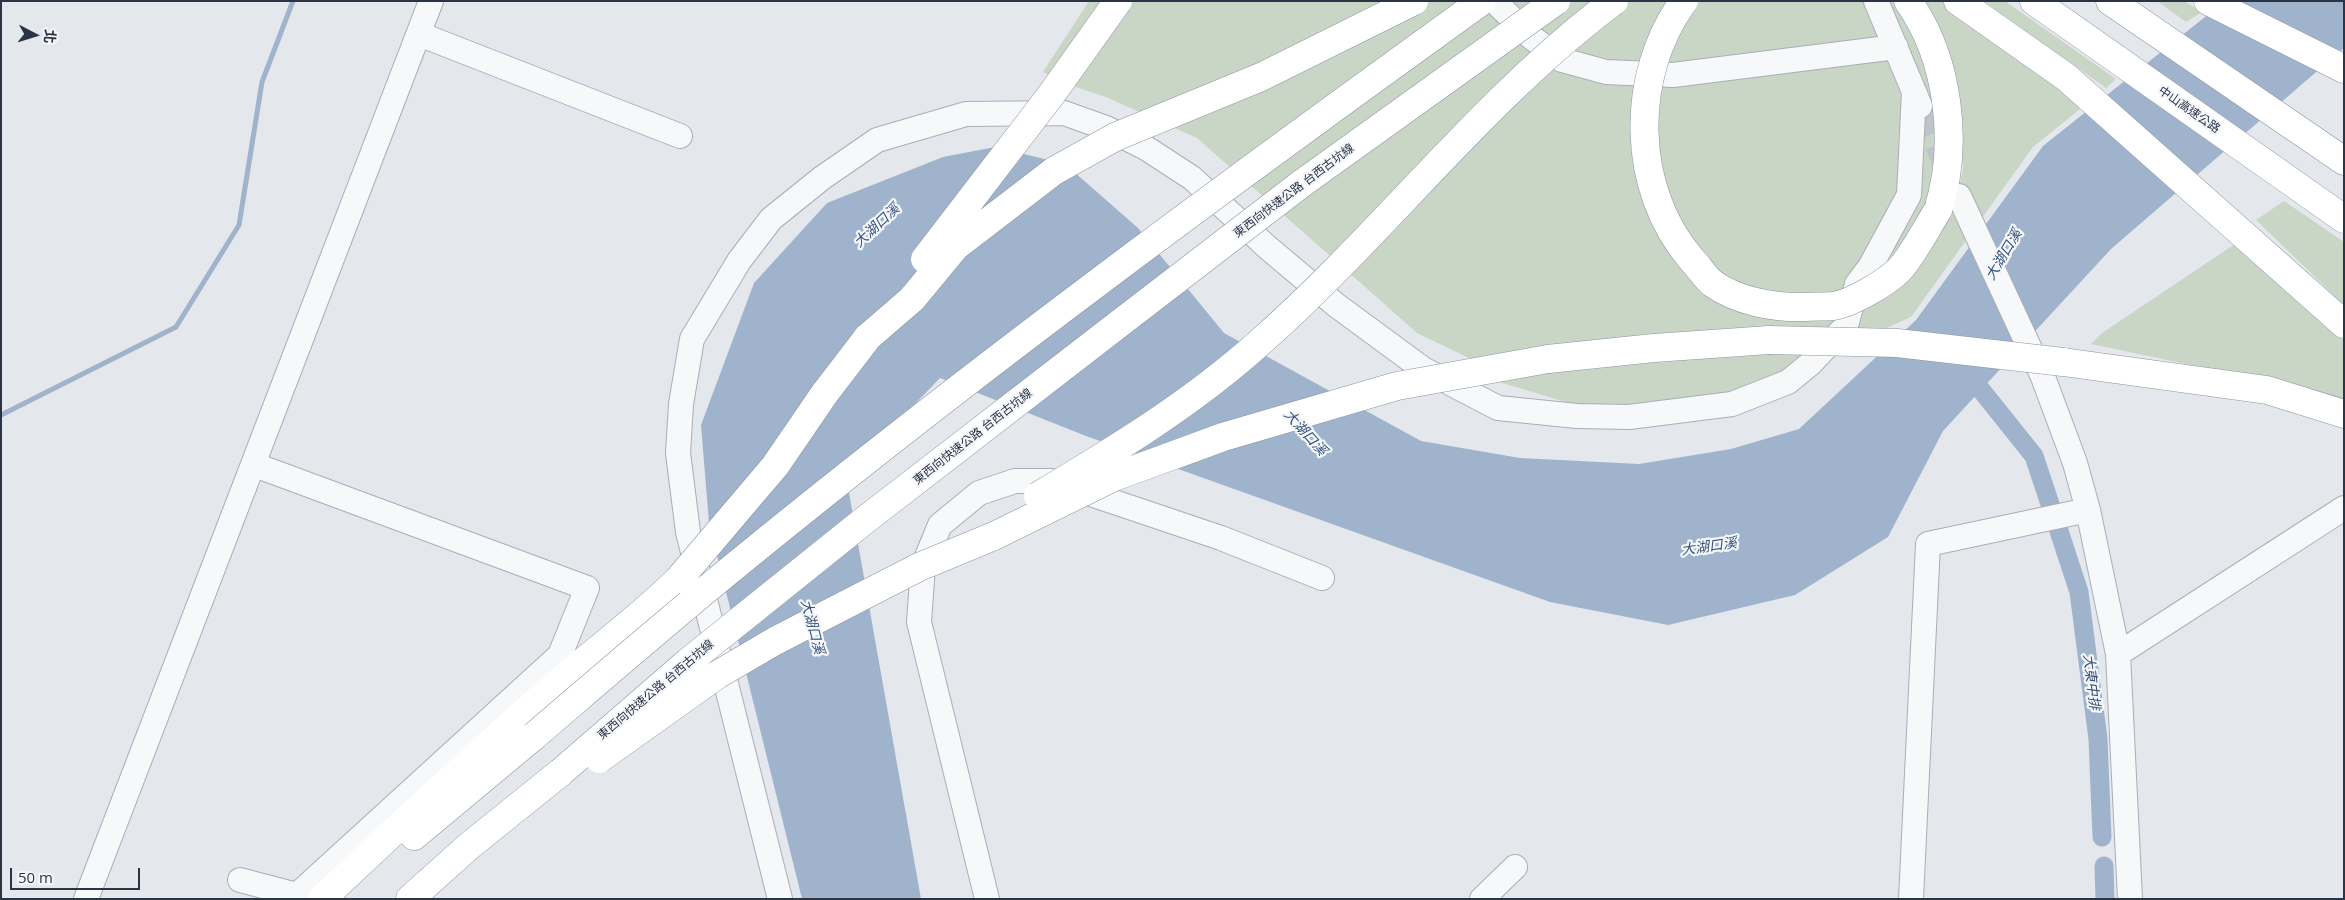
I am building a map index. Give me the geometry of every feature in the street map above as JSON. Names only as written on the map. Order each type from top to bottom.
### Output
[{"type":"highway","points":[[322,899],[458,771],[554,686],[651,607],[678,578],[775,466],[825,393],[954,220],[1051,95],[1118,1]]},
{"type":"highway","points":[[868,337],[912,299],[954,247],[1054,171],[1115,137],[1261,77],[1414,1]]},
{"type":"highway","points":[[342,899],[742,560],[1045,324],[1270,154],[1482,1]]},
{"type":"highway","name":"東西向快速公路 台西古坑線","points":[[410,899],[469,846],[564,777],[688,662],[1076,356],[1302,184],[1556,1]]},
{"type":"highway","points":[[426,899],[564,777],[717,675],[774,641],[919,567],[1106,456],[1180,407],[1259,344],[1366,240],[1485,116],[1577,29],[1614,1]]},
{"type":"highway","points":[[1684,1],[1668,22],[1650,71],[1644,150],[1660,213],[1678,244],[1712,283],[1747,300],[1789,307],[1834,306],[1868,291],[1899,270],[1954,204],[1946,186],[1949,144],[1948,103],[1935,57],[1916,12],[1908,1]]},
{"type":"highway","points":[[1958,1],[2066,77],[2344,324]]},
{"type":"highway","name":"中山高速公路","points":[[2034,1],[2344,219]]},
{"type":"highway","points":[[2110,1],[2344,161]]},
{"type":"highway","points":[[2208,1],[2344,69]]},
{"type":"highway","points":[[919,567],[994,536],[1114,477],[1223,437],[1397,386],[1548,359],[1654,348],[1769,340],[1897,343],[2161,375],[2267,390],[2344,414]]},
{"type":"street","points":[[86,899],[255,465],[432,1]]},
{"type":"street","points":[[1494,1],[1531,37],[1562,60],[1606,72],[1673,75],[1896,47]]},
{"type":"street","points":[[780,899],[688,532],[678,452],[681,404],[692,339],[739,261],[771,219],[822,178],[877,140],[966,114],[1064,113],[1098,125],[1146,148],[1192,178],[1266,247],[1322,293],[1423,368],[1498,408],[1577,416],[1629,417],[1732,404],[1788,382],[1810,364],[1846,326],[1858,284],[1870,267],[1908,195],[1918,101],[1876,1]]},
{"type":"street","points":[[419,34],[680,136]]},
{"type":"street","points":[[1954,204],[2042,377],[2075,463],[2088,510],[2118,654],[2130,899]]},
{"type":"street","points":[[240,880],[297,895],[560,655],[587,588],[255,465]]},
{"type":"street","points":[[987,899],[919,622],[923,566],[940,525],[979,493],[1015,481],[1052,481],[1221,538],[1322,578]]},
{"type":"street","points":[[2118,654],[2344,508]]},
{"type":"street","points":[[1911,899],[1928,544],[2088,510]]},
{"type":"street","points":[[1482,899],[1515,867]]},
{"type":"green space","points":[[1089,1],[1898,1],[1921,45],[1939,105],[1936,174],[1915,228],[1883,266],[1933,242],[1954,207],[1963,170],[1958,97],[1923,1],[1951,1],[2085,105],[2033,147],[1911,317],[1790,371],[1737,399],[1592,410],[1496,381],[1543,350],[1471,359],[1417,333],[1197,138],[1106,97],[1064,83],[1043,72]]},
{"type":"green space","points":[[1984,1],[2005,1],[2116,79],[2106,88]]},
{"type":"green space","points":[[2157,1],[2184,1],[2202,12],[2186,22]]},
{"type":"green space","points":[[2284,201],[2344,242],[2344,305],[2256,220]]},
{"type":"green space","points":[[2238,242],[2344,341],[2344,402],[2296,387],[2091,344],[2102,333]]},
{"type":"water","name":"大湖口溪","points":[[2225,1],[2344,1],[2344,48],[2111,249],[1943,431],[1888,537],[1795,595],[1668,625],[1550,602],[1086,436],[940,378],[846,476],[921,899],[802,899],[709,523],[701,425],[754,283],[827,203],[943,157],[995,147],[1065,164],[1138,228],[1224,333],[1421,441],[1520,458],[1639,464],[1731,449],[1799,429],[1916,320],[2043,146]]},
{"type":"waterway","points":[[1,415],[176,327],[239,225],[262,82],[293,1]]},
{"type":"waterway","name":"大東中排","points":[[1966,371],[2034,456],[2050,504]]},
{"type":"waterway","name":"大東中排","points":[[2059,531],[2079,592],[2098,739],[2102,837]]},
{"type":"waterway","name":"大東中排","points":[[2104,866],[2105,899]]},
{"type":"tunnel","points":[[1922,112],[1948,170]]}]
